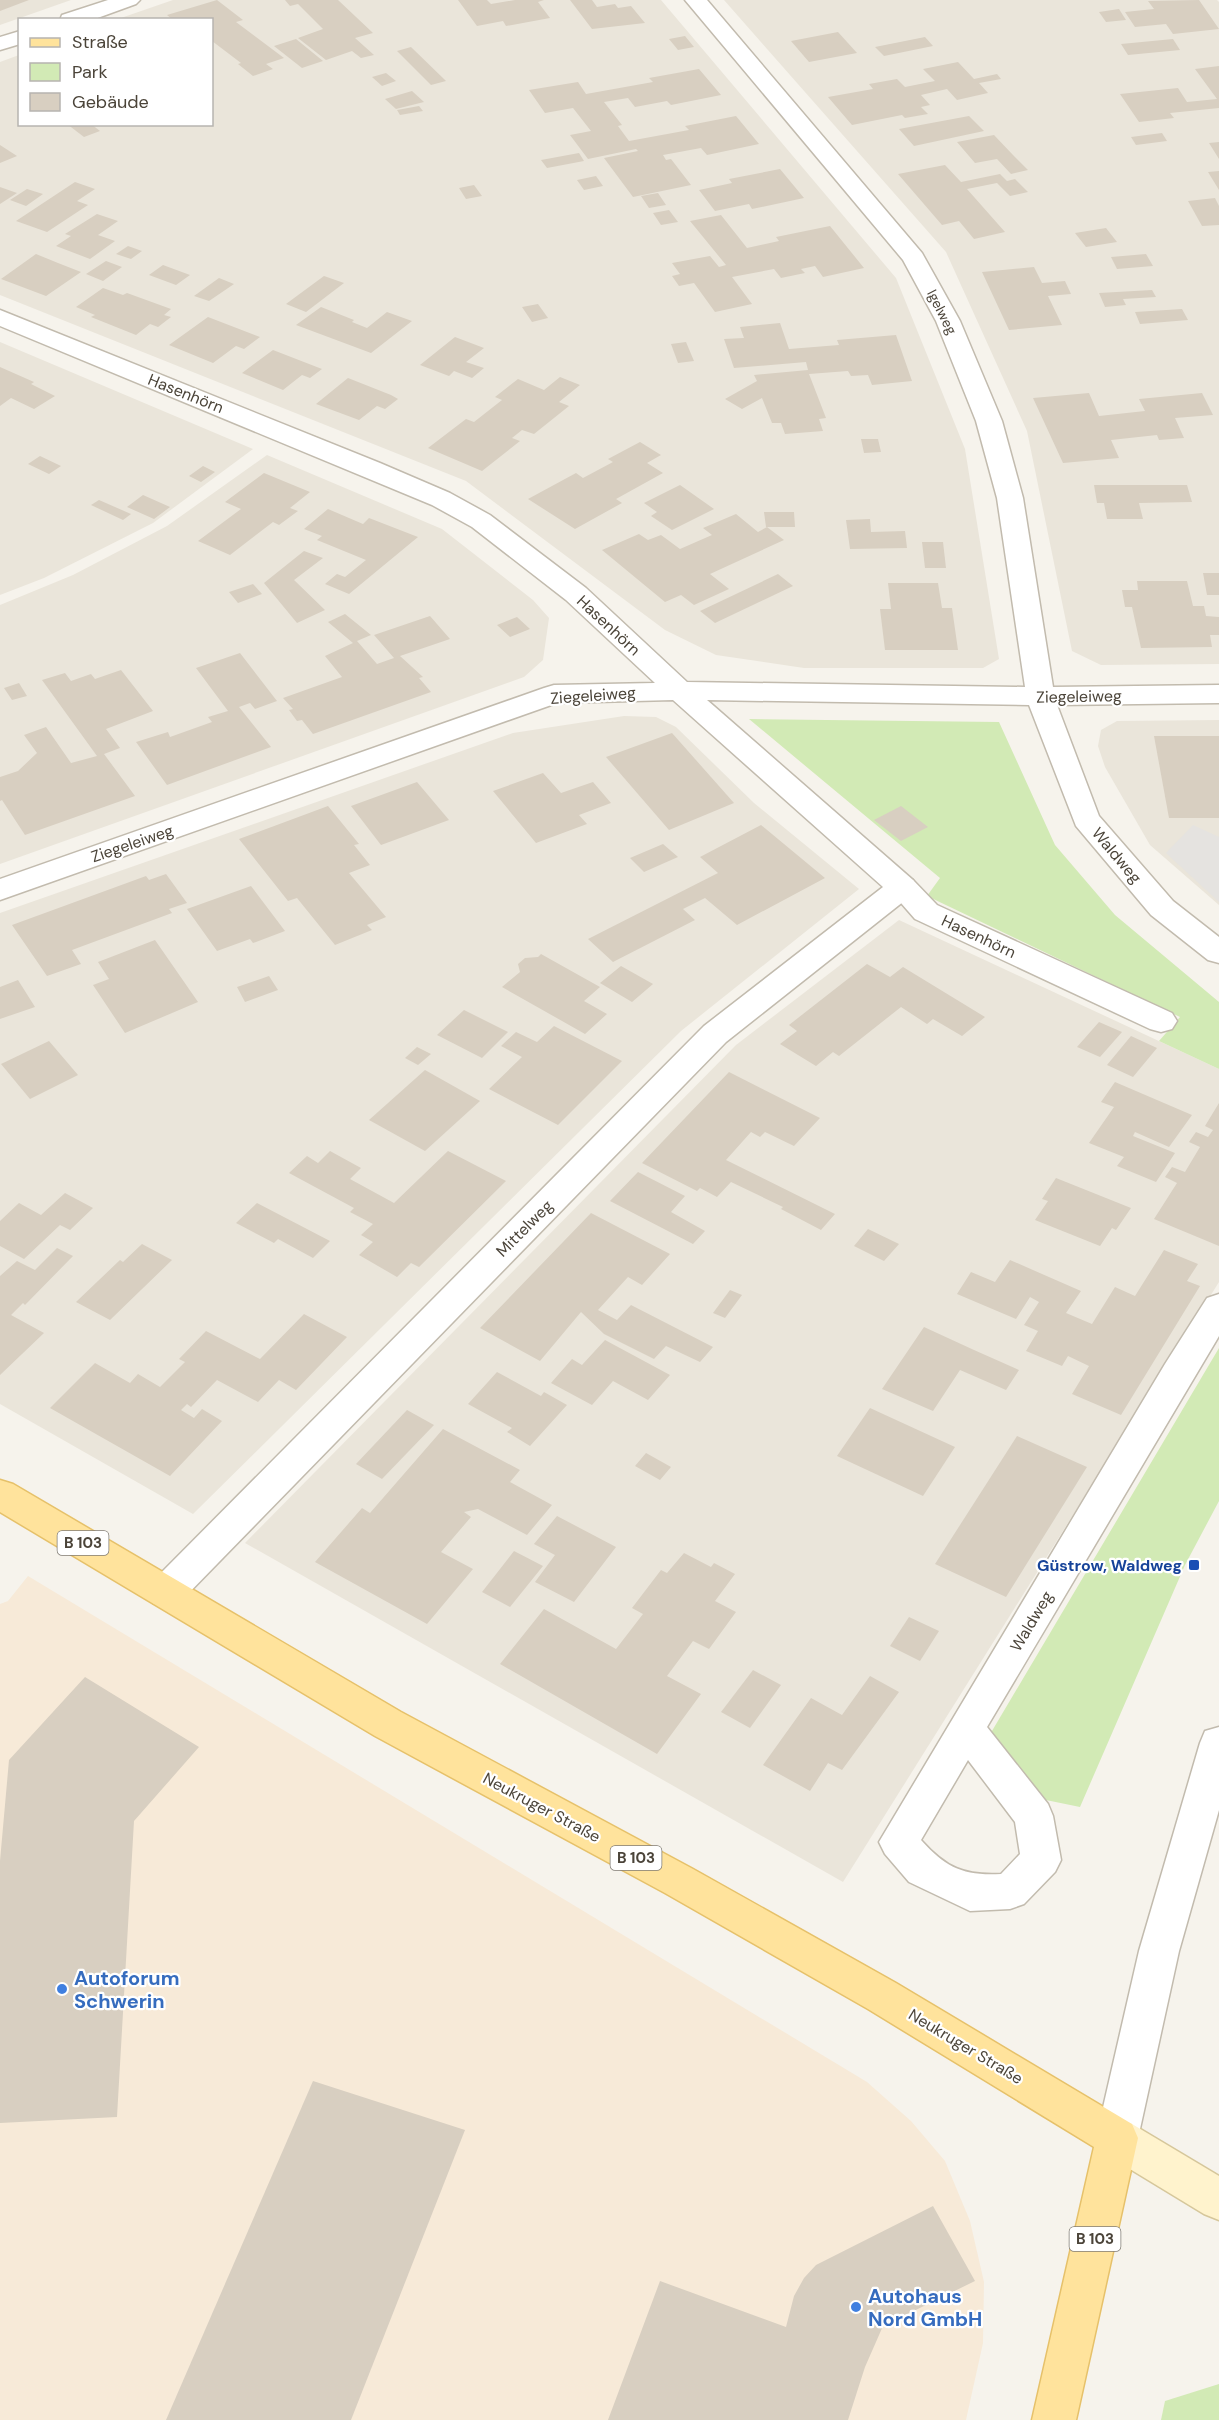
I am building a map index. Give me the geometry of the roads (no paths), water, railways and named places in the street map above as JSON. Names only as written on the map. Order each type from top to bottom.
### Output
[{"type":"main road","name":"Neukruger Straße","points":[[0,1494],[388,1724],[679,1881],[882,1996],[1117,2138]]},
{"type":"main road","points":[[1117,2138],[1219,2199]]},
{"type":"main road","name":"B 103","points":[[1054,2420],[1117,2138]]},
{"type":"street","points":[[76,18],[129,0]]},
{"type":"street","name":"Igelweg","points":[[696,0],[914,258],[948,321],[989,421],[1010,498],[1040,696]]},
{"type":"street","points":[[0,44],[18,38]]},
{"type":"street","name":"Hasenhörn","points":[[0,317],[441,499],[481,521],[576,594],[680,691],[902,887],[926,912],[1161,1021]]},
{"type":"street","name":"Ziegeleiweg","points":[[0,890],[554,694],[680,691],[1040,696],[1219,694]]},
{"type":"street","name":"Waldweg","points":[[1040,696],[1086,819],[1162,908],[1219,953]]},
{"type":"street","name":"Mittelweg","points":[[166,1592],[715,1034],[902,887]]},
{"type":"street","name":"Waldweg","points":[[966,1729],[1034,1816],[1041,1860],[1010,1891],[970,1893],[923,1870],[899,1842],[966,1729],[1219,1307]]},
{"type":"street","points":[[1117,2138],[1159,1952],[1219,1743]]},
{"type":"place","name":"Güstrow, Waldweg","points":[[1194,1565]]},
{"type":"place","name":"Autoforum Schwerin","points":[[62,1989]]},
{"type":"place","name":"Autohaus Nord GmbH","points":[[856,2307]]}]
